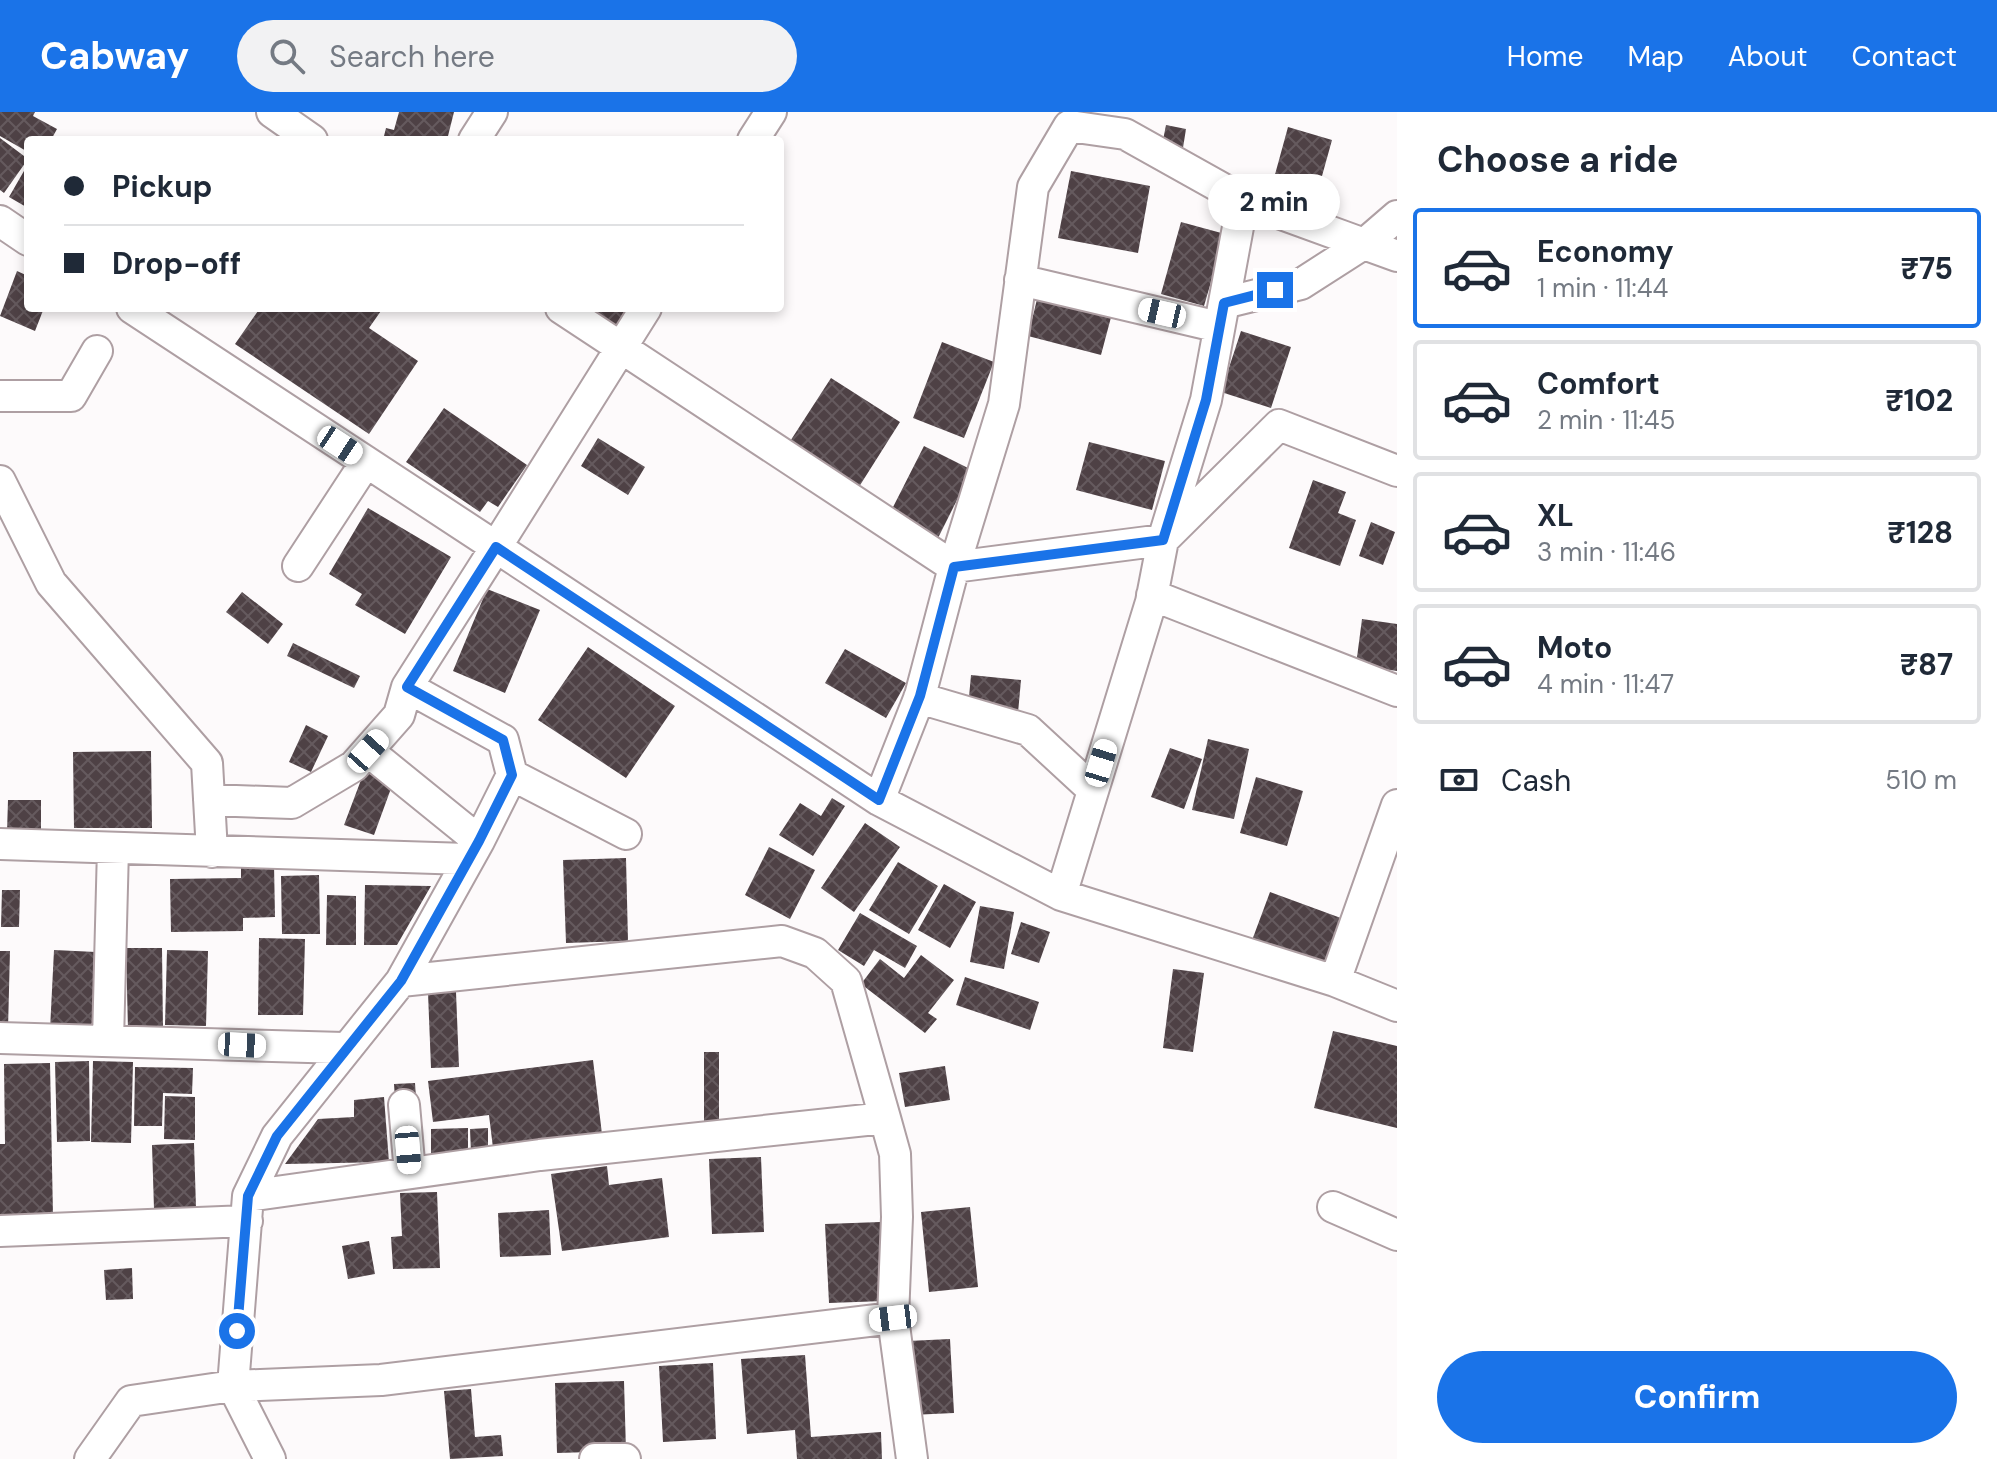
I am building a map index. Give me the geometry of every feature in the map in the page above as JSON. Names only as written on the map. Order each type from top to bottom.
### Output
[{"type":"street","points":[[272,112],[306,136]]},
{"type":"street","points":[[477,136],[492,112]]},
{"type":"street","points":[[756,136],[771,112]]},
{"type":"street","points":[[879,800],[919,698],[954,567],[1004,404],[1033,187],[1069,126],[1125,134],[1243,200],[1397,256]]},
{"type":"street","points":[[1061,895],[1152,595],[1163,540],[1206,400],[1243,200]]},
{"type":"street","points":[[1020,280],[1221,315],[1301,284],[1364,244],[1397,216]]},
{"type":"street","points":[[0,221],[24,237]]},
{"type":"street","points":[[138,312],[879,800],[1061,895],[1335,981],[1397,1006]]},
{"type":"street","points":[[567,312],[954,567],[1163,540],[1279,425],[1397,471]]},
{"type":"street","points":[[209,800],[292,803],[354,766],[368,751],[399,715],[407,687],[643,312]]},
{"type":"street","points":[[0,396],[71,396],[97,351]]},
{"type":"street","points":[[298,566],[366,462]]},
{"type":"street","points":[[0,481],[51,583],[207,763],[212,852]]},
{"type":"street","points":[[1152,595],[1397,691]]},
{"type":"street","points":[[270,1459],[233,1386],[247,1208],[277,1136],[344,1048],[401,981],[512,775],[503,740],[407,687]]},
{"type":"street","points":[[919,698],[1028,730],[1093,790]]},
{"type":"street","points":[[368,751],[473,850]]},
{"type":"street","points":[[512,775],[626,834]]},
{"type":"street","points":[[1335,981],[1397,805]]},
{"type":"street","points":[[0,844],[212,852],[473,850]]},
{"type":"street","points":[[108,1041],[113,848]]},
{"type":"street","points":[[401,981],[782,941],[815,953],[846,981],[895,1154],[897,1217],[893,1318],[912,1459]]},
{"type":"street","points":[[0,1038],[344,1048]]},
{"type":"street","points":[[404,1105],[410,1173]]},
{"type":"street","points":[[0,1231],[247,1208],[410,1173],[540,1155],[885,1118]]},
{"type":"street","points":[[1333,1207],[1397,1235]]},
{"type":"street","points":[[90,1459],[131,1401],[233,1386],[381,1380],[893,1318]]},
{"type":"street","points":[[595,1459],[625,1459]]},
{"type":"building","points":[[0,112],[35,112],[33,116],[57,129],[53,136],[24,136],[24,150],[0,136]]},
{"type":"building","points":[[399,112],[454,112],[448,136],[384,136],[386,128],[394,130]]},
{"type":"building","points":[[1166,125],[1186,129],[1182,154],[1161,150]]},
{"type":"building","points":[[1288,127],[1332,140],[1312,212],[1268,200]]},
{"type":"building","points":[[0,138],[24,156],[24,165],[4,193],[0,190]]},
{"type":"building","points":[[24,171],[24,206],[9,197]]},
{"type":"building","points":[[1071,171],[1150,186],[1138,253],[1058,238]]},
{"type":"building","points":[[1181,222],[1225,234],[1204,306],[1161,294]]},
{"type":"building","points":[[17,271],[24,274],[24,312],[42,312],[35,331],[0,316]]},
{"type":"building","points":[[1040,287],[1114,306],[1101,355],[1028,336]]},
{"type":"building","points":[[257,312],[380,312],[369,328],[418,361],[369,434],[235,344]]},
{"type":"building","points":[[586,312],[626,312],[619,328]]},
{"type":"building","points":[[1241,331],[1291,347],[1271,408],[1221,392]]},
{"type":"building","points":[[942,342],[994,362],[964,438],[913,418]]},
{"type":"building","points":[[831,378],[900,422],[857,490],[787,446]]},
{"type":"building","points":[[444,408],[527,465],[498,507],[488,501],[480,512],[406,462]]},
{"type":"building","points":[[598,438],[645,467],[628,495],[581,466]]},
{"type":"building","points":[[1089,442],[1165,461],[1152,510],[1076,490]]},
{"type":"building","points":[[924,446],[972,470],[938,538],[889,515]]},
{"type":"building","points":[[1313,480],[1346,492],[1338,513],[1356,520],[1340,566],[1289,548]]},
{"type":"building","points":[[368,508],[451,557],[405,634],[355,605],[362,594],[329,574]]},
{"type":"building","points":[[1371,522],[1395,532],[1383,565],[1359,556]]},
{"type":"building","points":[[487,589],[540,610],[505,693],[453,671]]},
{"type":"building","points":[[242,592],[283,624],[268,644],[226,612]]},
{"type":"building","points":[[1362,619],[1397,624],[1397,671],[1356,665]]},
{"type":"building","points":[[293,643],[360,676],[354,688],[287,656]]},
{"type":"building","points":[[588,647],[675,706],[626,778],[538,720]]},
{"type":"building","points":[[845,649],[906,683],[886,718],[825,683]]},
{"type":"building","points":[[971,675],[1021,680],[1018,713],[968,708]]},
{"type":"building","points":[[306,725],[328,736],[311,772],[289,762]]},
{"type":"building","points":[[1208,739],[1249,749],[1234,819],[1192,810]]},
{"type":"building","points":[[1170,748],[1202,759],[1184,809],[1151,797]]},
{"type":"building","points":[[151,751],[152,828],[74,828],[73,752]]},
{"type":"building","points":[[364,772],[393,783],[374,835],[344,825]]},
{"type":"building","points":[[1256,777],[1303,791],[1287,846],[1240,833]]},
{"type":"building","points":[[832,798],[845,806],[813,856],[779,835],[800,803],[821,816]]},
{"type":"building","points":[[8,800],[41,800],[41,833],[7,832]]},
{"type":"building","points":[[865,823],[900,847],[854,912],[821,888]]},
{"type":"building","points":[[769,847],[815,870],[790,919],[745,895]]},
{"type":"building","points":[[626,858],[628,941],[566,943],[563,860]]},
{"type":"building","points":[[898,862],[938,886],[909,934],[869,910]]},
{"type":"building","points":[[274,864],[275,917],[243,918],[243,931],[171,932],[170,879],[241,878],[241,865]]},
{"type":"building","points":[[319,875],[320,934],[282,934],[281,876]]},
{"type":"building","points":[[944,884],[976,902],[950,948],[918,930]]},
{"type":"building","points":[[365,885],[431,886],[397,945],[364,945]]},
{"type":"building","points":[[2,890],[20,890],[19,927],[1,927]]},
{"type":"building","points":[[1270,892],[1349,921],[1331,972],[1251,943]]},
{"type":"building","points":[[327,895],[356,896],[356,945],[326,945]]},
{"type":"building","points":[[980,906],[1014,912],[1004,969],[970,962]]},
{"type":"building","points":[[860,913],[917,946],[905,968],[874,950],[864,966],[838,950]]},
{"type":"building","points":[[1021,922],[1050,932],[1039,963],[1011,954]]},
{"type":"building","points":[[259,938],[305,939],[303,1015],[258,1015]]},
{"type":"building","points":[[126,948],[162,948],[163,1030],[128,1030]]},
{"type":"building","points":[[54,950],[96,952],[93,1032],[50,1030]]},
{"type":"building","points":[[167,950],[208,951],[206,1026],[165,1025]]},
{"type":"building","points":[[0,951],[10,951],[8,1029],[0,1029]]},
{"type":"building","points":[[921,955],[954,980],[928,1013],[937,1019],[925,1033],[861,984],[880,959],[904,978]]},
{"type":"building","points":[[1173,969],[1204,973],[1193,1052],[1163,1048]]},
{"type":"building","points":[[965,977],[1039,1002],[1030,1030],[956,1005]]},
{"type":"building","points":[[456,992],[459,1067],[431,1068],[428,993]]},
{"type":"building","points":[[1333,1031],[1397,1046],[1397,1128],[1314,1108]]},
{"type":"building","points":[[704,1052],[719,1052],[719,1127],[704,1127]]},
{"type":"building","points":[[593,1060],[602,1134],[493,1148],[489,1115],[433,1122],[428,1081]]},
{"type":"building","points":[[89,1061],[90,1141],[57,1142],[55,1062]]},
{"type":"building","points":[[93,1061],[133,1062],[131,1143],[91,1142]]},
{"type":"building","points":[[50,1063],[53,1216],[0,1217],[0,1144],[5,1144],[4,1064]]},
{"type":"building","points":[[945,1066],[950,1100],[905,1107],[899,1073]]},
{"type":"building","points":[[135,1067],[193,1068],[192,1094],[163,1093],[162,1126],[134,1126]]},
{"type":"building","points":[[415,1083],[416,1098],[395,1099],[394,1084]]},
{"type":"building","points":[[165,1096],[195,1097],[195,1140],[164,1139]]},
{"type":"building","points":[[384,1097],[389,1162],[285,1164],[318,1119],[354,1117],[354,1100]]},
{"type":"building","points":[[468,1128],[468,1155],[431,1155],[431,1129]]},
{"type":"building","points":[[488,1128],[488,1152],[471,1153],[470,1129]]},
{"type":"building","points":[[194,1143],[196,1208],[154,1209],[152,1145]]},
{"type":"building","points":[[761,1157],[764,1232],[712,1234],[709,1159]]},
{"type":"building","points":[[607,1166],[609,1185],[662,1178],[669,1237],[562,1251],[551,1174]]},
{"type":"building","points":[[437,1192],[440,1268],[393,1269],[391,1237],[402,1236],[400,1193]]},
{"type":"building","points":[[970,1207],[978,1287],[929,1292],[921,1212]]},
{"type":"building","points":[[549,1210],[551,1255],[500,1257],[498,1213]]},
{"type":"building","points":[[880,1222],[884,1301],[829,1303],[825,1224]]},
{"type":"building","points":[[369,1241],[375,1274],[348,1279],[342,1246]]},
{"type":"building","points":[[132,1268],[133,1299],[106,1300],[104,1270]]},
{"type":"building","points":[[950,1339],[954,1413],[911,1415],[908,1341]]},
{"type":"building","points":[[805,1355],[811,1437],[881,1432],[882,1459],[797,1459],[795,1430],[747,1434],[741,1359]]},
{"type":"building","points":[[713,1363],[716,1439],[663,1442],[659,1366]]},
{"type":"building","points":[[624,1381],[626,1451],[557,1453],[555,1383]]},
{"type":"building","points":[[471,1389],[475,1437],[501,1435],[503,1456],[450,1459],[444,1391]]},
{"type":"route","points":[[237,1331],[248,1196],[267,1156],[277,1136],[344,1048],[401,981],[512,775],[503,740],[407,687],[496,547],[879,800],[920,696],[954,567],[1163,540],[1206,400],[1224,303],[1275,290]]}]
